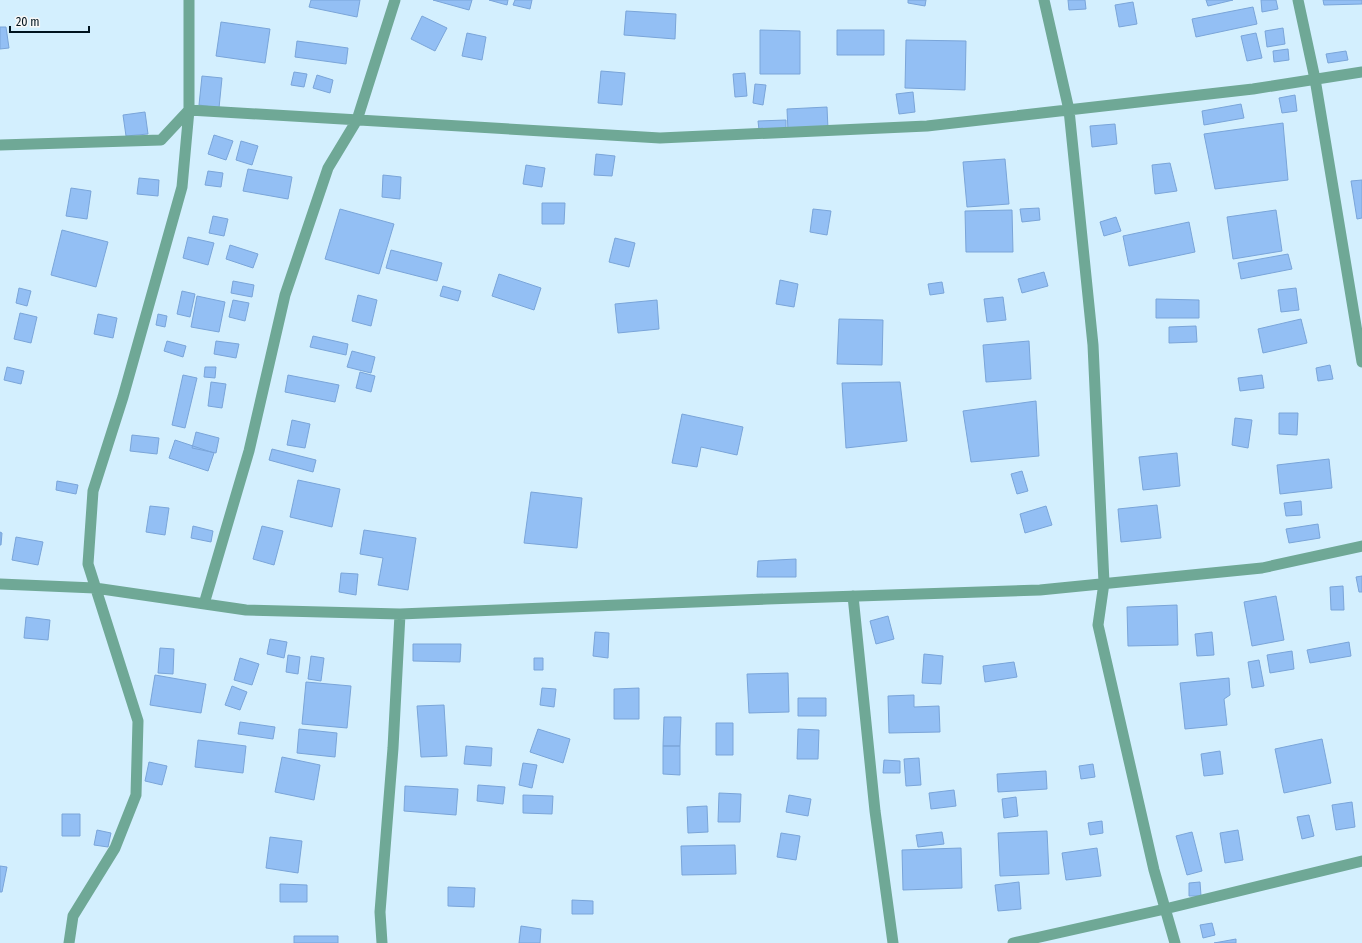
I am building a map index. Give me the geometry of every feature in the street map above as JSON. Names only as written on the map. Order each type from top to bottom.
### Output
[{"type":"street","points":[[69,943],[73,916],[115,848],[136,795],[138,721],[88,564],[93,491],[123,397],[182,187],[189,110],[189,0]]},
{"type":"street","points":[[204,604],[249,450],[285,295],[328,168],[357,120],[395,0]]},
{"type":"street","points":[[1044,0],[1070,110],[1093,345],[1104,583],[1098,625],[1154,870],[1175,943]]},
{"type":"street","points":[[1298,0],[1315,79],[1362,362]]},
{"type":"street","points":[[189,110],[660,138],[927,126],[1253,89],[1362,72]]},
{"type":"street","points":[[0,145],[161,140],[189,110]]},
{"type":"street","points":[[0,584],[95,588],[246,610],[400,614],[1040,590],[1262,568],[1362,546]]},
{"type":"street","points":[[853,596],[875,811],[893,943]]},
{"type":"street","points":[[382,943],[380,912],[393,748],[400,614]]},
{"type":"street","points":[[1013,943],[1165,909],[1362,861]]},
{"type":"building","points":[[311,0],[360,0],[357,17],[309,7]]},
{"type":"building","points":[[433,0],[472,0],[469,10]]},
{"type":"building","points":[[489,0],[508,0],[507,5]]},
{"type":"building","points":[[515,0],[532,0],[530,9],[513,5]]},
{"type":"building","points":[[908,0],[926,0],[925,6],[908,3]]},
{"type":"building","points":[[1068,0],[1085,0],[1086,9],[1069,10]]},
{"type":"building","points":[[1206,0],[1233,0],[1208,6]]},
{"type":"building","points":[[1261,0],[1276,0],[1278,9],[1262,12]]},
{"type":"building","points":[[1323,0],[1362,0],[1362,4],[1324,5]]},
{"type":"building","points":[[1133,2],[1137,24],[1119,27],[1115,5]]},
{"type":"building","points":[[1253,7],[1257,24],[1196,37],[1192,19]]},
{"type":"building","points":[[626,11],[676,14],[675,39],[624,35]]},
{"type":"building","points":[[422,16],[447,28],[435,51],[411,39]]},
{"type":"building","points":[[221,22],[270,29],[265,63],[216,56]]},
{"type":"building","points":[[0,27],[6,27],[9,48],[0,49]]},
{"type":"building","points":[[1283,28],[1285,44],[1267,47],[1265,31]]},
{"type":"building","points":[[760,30],[800,31],[800,74],[760,74]]},
{"type":"building","points":[[837,30],[884,30],[884,55],[837,55]]},
{"type":"building","points":[[467,33],[486,37],[482,60],[462,56]]},
{"type":"building","points":[[1256,33],[1262,58],[1247,61],[1241,36]]},
{"type":"building","points":[[906,40],[966,41],[965,90],[905,88]]},
{"type":"building","points":[[297,41],[348,48],[346,64],[295,57]]},
{"type":"building","points":[[1288,49],[1289,60],[1274,62],[1273,51]]},
{"type":"building","points":[[1346,51],[1348,60],[1328,63],[1326,54]]},
{"type":"building","points":[[601,71],[625,73],[622,105],[598,103]]},
{"type":"building","points":[[294,72],[307,74],[304,87],[291,85]]},
{"type":"building","points":[[745,73],[747,96],[735,97],[733,74]]},
{"type":"building","points":[[317,75],[333,80],[330,93],[313,88]]},
{"type":"building","points":[[202,76],[222,78],[219,108],[199,105]]},
{"type":"building","points":[[755,84],[766,85],[763,105],[753,103]]},
{"type":"building","points":[[913,92],[915,112],[899,114],[896,94]]},
{"type":"building","points":[[1295,95],[1297,111],[1282,113],[1279,98]]},
{"type":"building","points":[[1241,104],[1244,118],[1204,125],[1202,111]]},
{"type":"building","points":[[827,107],[828,129],[788,131],[787,109]]},
{"type":"building","points":[[145,112],[148,134],[126,136],[123,115]]},
{"type":"building","points":[[786,120],[786,129],[759,130],[758,121]]},
{"type":"building","points":[[1283,123],[1288,180],[1215,189],[1204,134]]},
{"type":"building","points":[[1115,124],[1117,144],[1092,147],[1090,126]]},
{"type":"building","points":[[214,135],[233,141],[226,160],[208,154]]},
{"type":"building","points":[[241,141],[258,146],[252,165],[236,160]]},
{"type":"building","points":[[596,154],[615,156],[612,176],[594,175]]},
{"type":"building","points":[[1005,159],[1009,204],[967,207],[963,162]]},
{"type":"building","points":[[1170,163],[1177,191],[1155,194],[1152,165]]},
{"type":"building","points":[[526,165],[545,168],[542,187],[523,184]]},
{"type":"building","points":[[248,169],[292,177],[288,199],[243,191]]},
{"type":"building","points":[[208,171],[223,173],[221,187],[205,185]]},
{"type":"building","points":[[383,175],[401,177],[400,199],[382,197]]},
{"type":"building","points":[[139,178],[159,180],[158,196],[137,194]]},
{"type":"building","points":[[1362,180],[1362,218],[1357,219],[1351,181]]},
{"type":"building","points":[[71,188],[91,191],[87,219],[66,216]]},
{"type":"building","points":[[542,203],[565,203],[564,224],[542,224]]},
{"type":"building","points":[[1039,208],[1040,220],[1022,222],[1020,209]]},
{"type":"building","points":[[340,209],[394,224],[379,274],[325,259]]},
{"type":"building","points":[[813,209],[831,211],[827,235],[810,232]]},
{"type":"building","points":[[1012,210],[1013,252],[966,252],[965,211]]},
{"type":"building","points":[[1276,210],[1282,251],[1233,259],[1227,217]]},
{"type":"building","points":[[213,216],[228,219],[224,236],[209,233]]},
{"type":"building","points":[[1116,217],[1121,231],[1104,236],[1100,222]]},
{"type":"building","points":[[1189,222],[1195,252],[1129,266],[1123,236]]},
{"type":"building","points":[[62,230],[108,242],[96,287],[51,275]]},
{"type":"building","points":[[188,237],[214,243],[208,265],[183,258]]},
{"type":"building","points":[[615,238],[635,243],[629,267],[609,262]]},
{"type":"building","points":[[230,245],[258,254],[253,268],[226,259]]},
{"type":"building","points":[[391,250],[442,263],[437,281],[386,268]]},
{"type":"building","points":[[1288,254],[1292,269],[1241,279],[1238,263]]},
{"type":"building","points":[[1044,272],[1048,286],[1022,293],[1018,279]]},
{"type":"building","points":[[499,274],[541,288],[534,310],[492,296]]},
{"type":"building","points":[[780,280],[798,284],[794,307],[776,304]]},
{"type":"building","points":[[233,281],[254,285],[252,297],[231,293]]},
{"type":"building","points":[[942,282],[944,293],[930,295],[928,284]]},
{"type":"building","points":[[443,286],[461,291],[458,301],[440,296]]},
{"type":"building","points":[[19,288],[31,291],[27,306],[16,303]]},
{"type":"building","points":[[1296,288],[1299,310],[1281,312],[1278,290]]},
{"type":"building","points":[[182,291],[195,294],[190,317],[177,314]]},
{"type":"building","points":[[358,295],[377,300],[371,326],[352,321]]},
{"type":"building","points":[[197,296],[225,302],[219,332],[191,327]]},
{"type":"building","points":[[1003,297],[1006,320],[987,322],[984,299]]},
{"type":"building","points":[[1156,299],[1199,300],[1199,318],[1156,318]]},
{"type":"building","points":[[233,300],[249,303],[245,321],[229,317]]},
{"type":"building","points":[[657,300],[659,329],[618,333],[615,304]]},
{"type":"building","points":[[20,313],[37,317],[31,343],[14,339]]},
{"type":"building","points":[[98,314],[117,318],[113,338],[94,334]]},
{"type":"building","points":[[158,314],[167,316],[165,327],[156,325]]},
{"type":"building","points":[[839,319],[883,320],[882,365],[837,364]]},
{"type":"building","points":[[1301,319],[1307,343],[1263,353],[1258,329]]},
{"type":"building","points":[[1196,326],[1197,342],[1169,343],[1169,327]]},
{"type":"building","points":[[313,336],[348,344],[346,355],[310,347]]},
{"type":"building","points":[[167,341],[186,346],[183,357],[164,351]]},
{"type":"building","points":[[216,341],[239,344],[236,358],[214,354]]},
{"type":"building","points":[[1029,341],[1031,379],[986,382],[983,345]]},
{"type":"building","points":[[352,351],[375,357],[371,373],[347,367]]},
{"type":"building","points":[[1330,365],[1333,379],[1318,381],[1316,368]]},
{"type":"building","points":[[7,367],[24,371],[21,384],[4,380]]},
{"type":"building","points":[[205,367],[216,367],[215,378],[204,377]]},
{"type":"building","points":[[360,372],[375,376],[371,392],[356,388]]},
{"type":"building","points":[[183,375],[197,378],[185,428],[172,425]]},
{"type":"building","points":[[288,375],[339,385],[335,402],[285,392]]},
{"type":"building","points":[[1262,375],[1264,388],[1240,391],[1238,378]]},
{"type":"building","points":[[211,382],[226,384],[222,408],[208,406]]},
{"type":"building","points":[[900,382],[907,441],[846,448],[842,383]]},
{"type":"building","points":[[1036,401],[1039,456],[971,462],[963,411]]},
{"type":"building","points":[[1279,413],[1298,413],[1297,435],[1279,434]]},
{"type":"building","points":[[682,414],[743,427],[737,455],[701,447],[697,467],[672,463]]},
{"type":"building","points":[[1235,418],[1252,420],[1248,448],[1232,445]]},
{"type":"building","points":[[292,420],[310,424],[305,448],[287,445]]},
{"type":"building","points":[[196,432],[219,438],[216,453],[192,448]]},
{"type":"building","points":[[132,435],[159,438],[157,454],[130,451]]},
{"type":"building","points":[[175,440],[214,453],[208,471],[169,458]]},
{"type":"building","points":[[272,449],[316,460],[313,472],[269,460]]},
{"type":"building","points":[[1177,453],[1180,486],[1143,490],[1139,457]]},
{"type":"building","points":[[1329,459],[1332,488],[1280,494],[1277,465]]},
{"type":"building","points":[[1022,471],[1028,491],[1017,494],[1011,474]]},
{"type":"building","points":[[298,480],[340,489],[332,527],[290,517]]},
{"type":"building","points":[[57,481],[78,485],[76,494],[56,490]]},
{"type":"building","points":[[531,492],[582,498],[577,548],[524,543]]},
{"type":"building","points":[[1301,501],[1302,515],[1286,516],[1284,503]]},
{"type":"building","points":[[1157,505],[1161,538],[1121,542],[1118,509]]},
{"type":"building","points":[[150,506],[169,508],[165,535],[146,532]]},
{"type":"building","points":[[1046,506],[1052,525],[1025,533],[1020,514]]},
{"type":"building","points":[[1318,524],[1320,538],[1289,543],[1286,529]]},
{"type":"building","points":[[193,526],[213,531],[211,542],[191,538]]},
{"type":"building","points":[[262,526],[283,531],[274,565],[253,559]]},
{"type":"building","points":[[364,530],[416,538],[408,590],[378,585],[383,558],[360,554]]},
{"type":"building","points":[[0,532],[2,533],[1,545],[0,545]]},
{"type":"building","points":[[16,537],[43,542],[38,565],[12,560]]},
{"type":"building","points":[[796,559],[796,577],[757,577],[758,561]]},
{"type":"building","points":[[341,573],[358,574],[356,595],[339,592]]},
{"type":"building","points":[[1362,576],[1362,592],[1359,592],[1356,577]]},
{"type":"building","points":[[1343,586],[1344,610],[1331,610],[1330,587]]},
{"type":"building","points":[[1276,596],[1284,640],[1252,646],[1244,602]]},
{"type":"building","points":[[1177,605],[1178,645],[1128,646],[1127,607]]},
{"type":"building","points":[[888,616],[894,639],[876,644],[870,621]]},
{"type":"building","points":[[26,617],[50,620],[48,640],[24,638]]},
{"type":"building","points":[[595,632],[609,633],[608,658],[593,656]]},
{"type":"building","points":[[1212,632],[1214,655],[1197,656],[1195,634]]},
{"type":"building","points":[[270,639],[287,642],[284,658],[267,654]]},
{"type":"building","points":[[1349,642],[1351,656],[1310,663],[1307,650]]},
{"type":"building","points":[[413,644],[461,644],[460,662],[413,661]]},
{"type":"building","points":[[160,648],[174,649],[173,674],[158,673]]},
{"type":"building","points":[[1292,651],[1294,669],[1270,673],[1267,655]]},
{"type":"building","points":[[924,654],[943,656],[941,684],[922,683]]},
{"type":"building","points":[[288,655],[300,657],[298,674],[286,672]]},
{"type":"building","points":[[311,656],[324,658],[321,681],[308,679]]},
{"type":"building","points":[[240,658],[259,664],[252,685],[234,680]]},
{"type":"building","points":[[534,658],[543,658],[543,670],[534,670]]},
{"type":"building","points":[[1259,660],[1264,686],[1252,688],[1248,662]]},
{"type":"building","points":[[1014,662],[1017,677],[985,682],[983,666]]},
{"type":"building","points":[[788,673],[789,712],[749,713],[747,674]]},
{"type":"building","points":[[155,675],[206,684],[201,713],[150,705]]},
{"type":"building","points":[[1229,678],[1230,695],[1224,699],[1227,725],[1185,729],[1180,683]]},
{"type":"building","points":[[306,682],[351,686],[347,728],[302,724]]},
{"type":"building","points":[[232,686],[247,692],[240,710],[225,705]]},
{"type":"building","points":[[542,688],[556,689],[554,707],[540,705]]},
{"type":"building","points":[[639,688],[639,719],[614,719],[614,689]]},
{"type":"building","points":[[914,695],[914,707],[939,706],[940,732],[889,733],[888,696]]},
{"type":"building","points":[[798,698],[826,698],[826,716],[798,716]]},
{"type":"building","points":[[444,705],[447,756],[421,757],[417,706]]},
{"type":"building","points":[[664,717],[681,717],[680,746],[663,746]]},
{"type":"building","points":[[240,722],[275,727],[273,739],[238,734]]},
{"type":"building","points":[[716,723],[733,723],[733,755],[716,755]]},
{"type":"building","points":[[299,729],[337,733],[335,757],[297,753]]},
{"type":"building","points":[[538,729],[570,739],[563,763],[530,752]]},
{"type":"building","points":[[798,729],[819,730],[818,759],[797,759]]},
{"type":"building","points":[[1322,739],[1331,783],[1284,793],[1275,749]]},
{"type":"building","points":[[198,740],[246,746],[243,773],[195,767]]},
{"type":"building","points":[[466,746],[492,748],[491,766],[464,764]]},
{"type":"building","points":[[663,746],[680,746],[680,775],[663,774]]},
{"type":"building","points":[[1220,751],[1223,774],[1204,776],[1201,754]]},
{"type":"building","points":[[282,757],[320,765],[314,800],[275,792]]},
{"type":"building","points":[[919,758],[921,785],[906,786],[904,759]]},
{"type":"building","points":[[884,760],[900,761],[900,773],[883,773]]},
{"type":"building","points":[[149,762],[167,766],[162,785],[145,781]]},
{"type":"building","points":[[523,763],[537,765],[532,788],[519,785]]},
{"type":"building","points":[[1093,764],[1095,777],[1081,779],[1079,766]]},
{"type":"building","points":[[1046,771],[1047,789],[998,792],[997,774]]},
{"type":"building","points":[[478,785],[505,787],[503,804],[477,801]]},
{"type":"building","points":[[405,786],[458,789],[456,815],[404,811]]},
{"type":"building","points":[[954,790],[956,806],[931,809],[929,793]]},
{"type":"building","points":[[719,793],[741,794],[740,822],[718,822]]},
{"type":"building","points":[[523,795],[553,796],[552,814],[523,813]]},
{"type":"building","points":[[789,795],[811,799],[808,816],[786,812]]},
{"type":"building","points":[[1016,797],[1018,816],[1004,818],[1002,799]]},
{"type":"building","points":[[1352,802],[1355,827],[1336,830],[1332,805]]},
{"type":"building","points":[[707,806],[708,832],[688,833],[687,807]]},
{"type":"building","points":[[62,814],[80,814],[80,836],[62,836]]},
{"type":"building","points":[[1309,815],[1314,836],[1302,839],[1297,817]]},
{"type":"building","points":[[1102,821],[1103,833],[1090,835],[1088,823]]},
{"type":"building","points":[[97,830],[111,833],[108,847],[94,845]]},
{"type":"building","points":[[1238,830],[1243,860],[1225,863],[1220,833]]},
{"type":"building","points":[[1047,831],[1049,874],[1000,876],[998,833]]},
{"type":"building","points":[[942,832],[944,844],[918,847],[916,835]]},
{"type":"building","points":[[1192,832],[1202,871],[1187,875],[1176,836]]},
{"type":"building","points":[[781,833],[800,836],[796,860],[777,857]]},
{"type":"building","points":[[270,837],[302,841],[298,873],[266,868]]},
{"type":"building","points":[[735,845],[736,874],[682,875],[681,846]]},
{"type":"building","points":[[961,848],[962,888],[903,890],[902,850]]},
{"type":"building","points":[[1097,848],[1101,876],[1066,880],[1062,853]]},
{"type":"building","points":[[0,866],[7,867],[2,892],[0,892]]},
{"type":"building","points":[[1019,882],[1021,909],[998,911],[995,885]]},
{"type":"building","points":[[1200,882],[1201,896],[1189,896],[1189,883]]},
{"type":"building","points":[[280,884],[307,885],[307,902],[280,902]]},
{"type":"building","points":[[448,887],[475,888],[474,907],[448,906]]},
{"type":"building","points":[[572,900],[593,901],[593,914],[572,914]]},
{"type":"building","points":[[1212,923],[1215,935],[1203,938],[1200,925]]},
{"type":"building","points":[[521,926],[541,929],[540,943],[519,943]]},
{"type":"building","points":[[294,936],[338,936],[338,943],[294,943]]},
{"type":"building","points":[[1236,939],[1236,943],[1214,943]]}]
